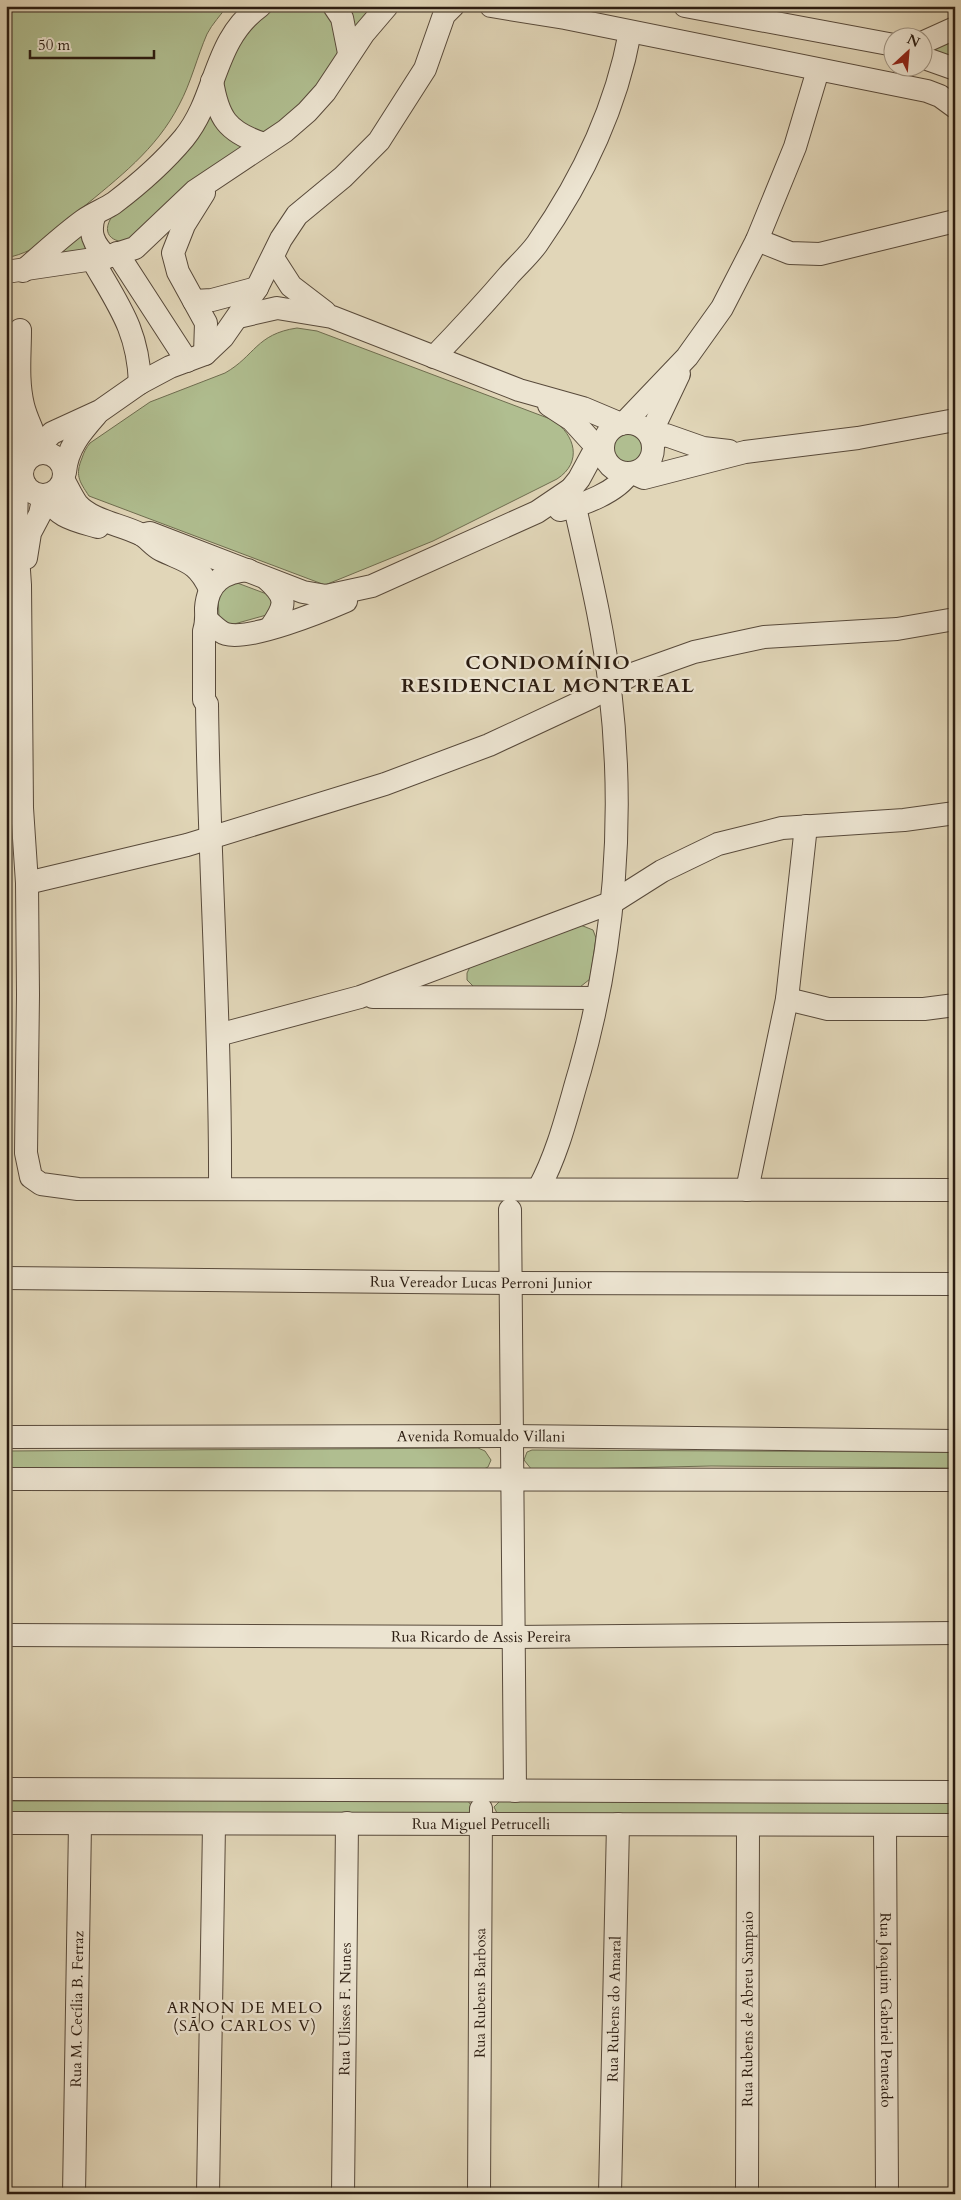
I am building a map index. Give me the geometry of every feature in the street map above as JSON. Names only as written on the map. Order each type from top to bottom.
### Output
[{"type":"street","points":[[14,272],[85,219],[113,203],[149,173],[183,139],[199,116],[219,60],[236,28],[245,17],[260,6]]},
{"type":"street","points":[[334,6],[342,18],[349,54]]},
{"type":"street","points":[[14,272],[105,256],[135,248],[146,240],[178,205],[224,170],[285,131],[307,112],[326,92],[349,54],[387,6]]},
{"type":"street","points":[[453,6],[444,15],[425,69],[379,141],[343,177],[298,215],[281,238],[257,288],[223,337],[196,357],[170,367],[140,384],[100,411],[61,428],[46,439],[17,488],[16,527],[20,585],[22,808],[27,883],[26,1153],[31,1177],[42,1184],[78,1189],[539,1188],[955,1190]]},
{"type":"street","points":[[492,6],[928,91],[940,96],[955,107]]},
{"type":"street","points":[[685,6],[884,45]]},
{"type":"street","points":[[934,37],[955,28]]},
{"type":"street","points":[[434,357],[536,244],[580,173],[599,133],[617,84],[630,32]]},
{"type":"street","points":[[934,62],[955,70]]},
{"type":"street","points":[[539,1188],[548,1172],[561,1135],[586,1049],[597,998],[613,902],[618,831],[610,687],[573,498],[579,479],[592,455],[603,446],[609,432],[622,423],[687,357],[722,308],[757,240],[795,147],[818,70]]},
{"type":"street","points":[[212,81],[216,105],[222,119],[249,139],[264,144]]},
{"type":"street","points":[[196,357],[206,323],[178,272],[173,252],[184,225],[211,181]]},
{"type":"street","points":[[95,214],[92,222],[93,240],[98,248],[196,357]]},
{"type":"street","points":[[757,240],[790,253],[820,254],[955,221]]},
{"type":"street","points":[[105,256],[134,337],[139,362],[140,384]]},
{"type":"street","points":[[273,258],[291,286],[332,317]]},
{"type":"street","points":[[194,301],[212,300],[257,288]]},
{"type":"street","points":[[238,317],[277,308],[332,317],[519,390],[583,408],[622,423],[639,425],[651,437]]},
{"type":"street","points":[[20,330],[21,393],[28,422],[37,440],[29,467],[32,492],[55,486]]},
{"type":"street","points":[[207,620],[222,632],[234,635],[271,628],[339,604],[372,586],[537,512],[573,498],[618,486],[631,473],[646,466],[650,460],[653,453],[651,437],[687,357]]},
{"type":"street","points":[[519,390],[562,412],[577,424],[592,442],[603,446]]},
{"type":"street","points":[[21,393],[40,420],[61,428]]},
{"type":"street","points":[[20,585],[25,568],[30,532],[55,486],[80,433],[100,411]]},
{"type":"street","points":[[603,446],[604,455],[614,468],[644,478],[745,452],[858,438],[955,420]]},
{"type":"street","points":[[651,437],[666,435],[703,448],[745,452]]},
{"type":"street","points":[[29,467],[53,455],[63,465],[55,486],[52,508],[69,517],[100,528],[114,528],[118,525],[142,535],[154,546],[196,566],[210,589]]},
{"type":"street","points":[[142,535],[150,533],[317,596],[326,596],[372,586]]},
{"type":"street","points":[[207,704],[204,700],[204,631],[207,620],[207,599],[210,589],[224,576],[258,574],[281,593],[283,602],[281,611],[271,628]]},
{"type":"street","points":[[27,883],[209,838],[385,784],[488,745],[636,673],[694,652],[726,643],[764,637],[898,629],[955,619]]},
{"type":"street","points":[[220,1188],[218,1035],[209,838],[207,704],[216,655],[224,643],[234,635]]},
{"type":"street","points":[[218,1035],[360,997],[613,902],[662,871],[718,844],[782,828],[896,820],[955,813]]},
{"type":"street","points":[[747,1190],[787,999],[806,826]]},
{"type":"street","points":[[360,997],[597,998]]},
{"type":"street","points":[[787,999],[828,1009],[924,1009],[955,1005]]},
{"type":"street","points":[[510,1210],[512,1283],[510,1436],[515,1791]]},
{"type":"street","name":"Rua Vereador Lucas Perroni Junior","points":[[6,1278],[512,1283],[955,1284]]},
{"type":"street","name":"Avenida Romualdo Villani","points":[[6,1437],[510,1436],[955,1441]]},
{"type":"street","points":[[6,1478],[511,1481],[955,1480]]},
{"type":"street","name":"Rua Ricardo de Assis Pereira","points":[[6,1635],[513,1637],[955,1633]]},
{"type":"street","points":[[6,1789],[955,1792]]},
{"type":"street","name":"Rua Rubens Barbosa","points":[[479,2194],[481,1791]]},
{"type":"street","name":"Rua Miguel Petrucelli","points":[[6,1823],[214,1825],[347,1823],[955,1825]]},
{"type":"street","name":"Rua Ulisses F. Nunes","points":[[343,2194],[347,1823]]},
{"type":"street","name":"Rua M. Cecília B. Ferraz","points":[[74,2194],[80,1824]]},
{"type":"street","name":"Rua Rubens do Amaral","points":[[610,2194],[618,1824]]},
{"type":"street","points":[[208,2194],[214,1825]]},
{"type":"street","name":"Rua Rubens de Abreu Sampaio","points":[[747,2194],[748,1825]]},
{"type":"street","name":"Rua Joaquim Gabriel Penteado","points":[[885,1825],[887,2194]]},
{"type":"green space","points":[[6,6],[227,6],[207,34],[179,105],[170,121],[148,150],[47,239],[30,250],[6,258]]},
{"type":"green space","points":[[280,6],[323,6],[330,13],[342,48],[303,104],[282,123],[262,132],[232,118],[224,103],[221,87],[224,71],[242,40],[267,14]]},
{"type":"green space","points":[[343,6],[376,6],[357,33]]},
{"type":"green space","points":[[955,33],[955,60],[934,52],[934,46]]},
{"type":"green space","points":[[210,112],[244,145],[135,241],[121,242],[111,237],[108,234],[107,228],[113,215]]},
{"type":"green space","points":[[83,225],[87,253],[42,262]]},
{"type":"green space","points":[[297,328],[317,331],[553,420],[567,433],[571,441],[573,457],[570,465],[557,479],[433,541],[325,585],[89,496],[79,478],[79,469],[86,448],[90,443],[150,402],[225,373],[264,340],[283,331]]},
{"type":"green space","points":[[629,430],[642,436],[648,449],[642,462],[629,468],[616,462],[610,449],[616,436]]},
{"type":"green space","points":[[232,581],[272,596],[270,614],[227,626],[219,619],[218,590]]},
{"type":"green space","points":[[578,924],[593,930],[596,938],[590,979],[580,987],[474,987],[467,980],[467,973],[470,967]]},
{"type":"green space","points":[[478,1448],[485,1451],[491,1460],[488,1467],[484,1469],[6,1470],[6,1451]]},
{"type":"green space","points":[[532,1450],[955,1452],[955,1468],[711,1466],[532,1470],[524,1460],[527,1452]]},
{"type":"green space","points":[[955,1799],[955,1819],[498,1815],[494,1807],[501,1800]]},
{"type":"green space","points":[[6,1801],[468,1801],[473,1808],[471,1815],[6,1817]]},
{"type":"district","name":"CONDOMÍNIO RESIDENCIAL MONTREAL","points":[[548,674]]},
{"type":"district","name":"ARNON DE MELO (SÃO CARLOS V)","points":[[245,2017]]}]
